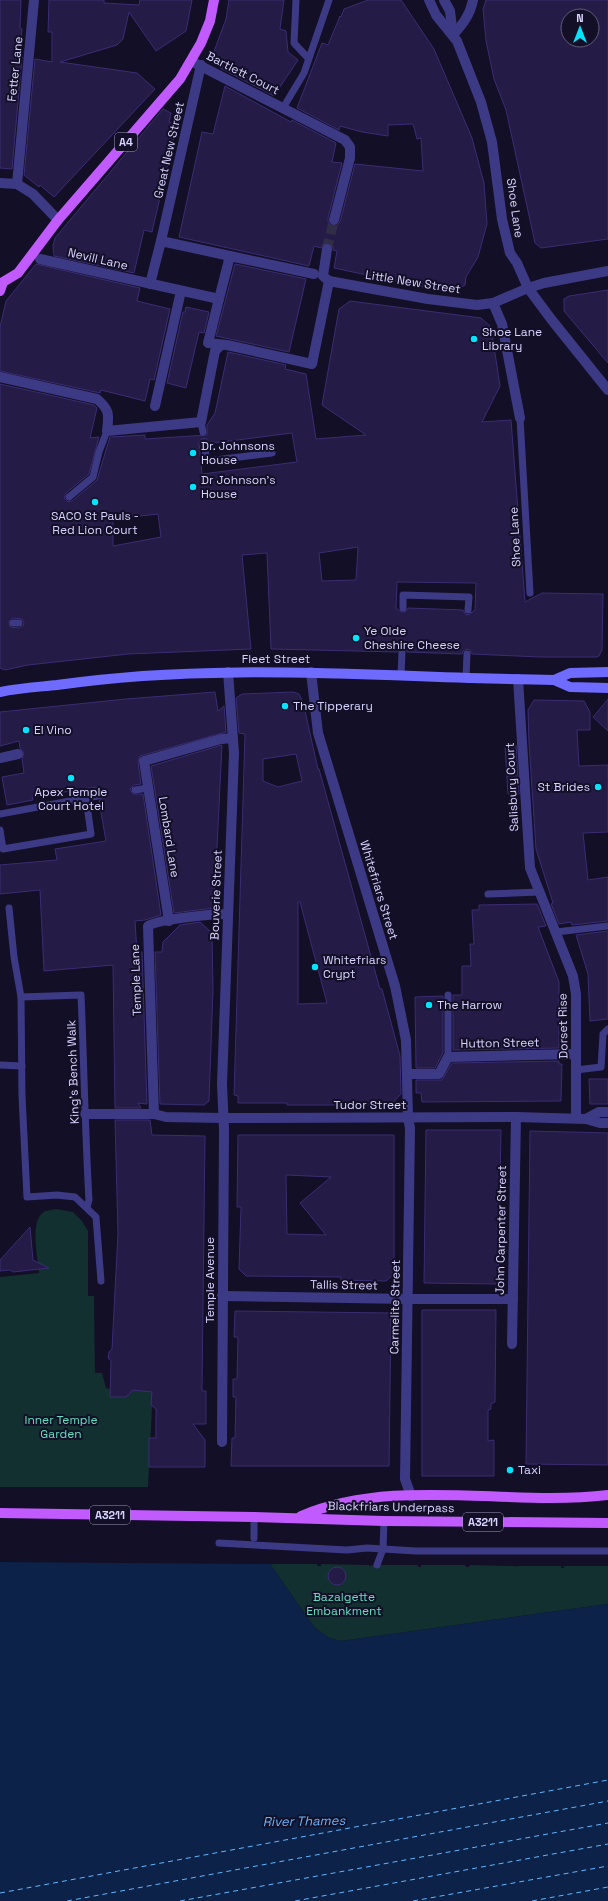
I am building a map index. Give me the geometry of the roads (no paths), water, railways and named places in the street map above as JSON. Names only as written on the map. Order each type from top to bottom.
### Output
[{"type":"main road","name":"A4","points":[[1,284],[18,273],[58,220],[180,79],[192,61],[210,21],[214,0]]},
{"type":"main road","name":"A3211","points":[[298,1518],[331,1505],[363,1498],[411,1496],[556,1497],[608,1495]]},
{"type":"main road","name":"Blackfriars Underpass","points":[[0,1513],[254,1516],[384,1521],[608,1523]]},
{"type":"street","name":"Fetter Lane","points":[[18,184],[34,0]]},
{"type":"street","points":[[429,0],[436,15],[453,34]]},
{"type":"street","points":[[444,0],[450,11],[453,34]]},
{"type":"street","points":[[453,34],[464,23],[471,11],[474,0]]},
{"type":"street","name":"Shoe Lane","points":[[453,34],[479,95],[492,142],[506,241],[510,253],[517,263],[528,288],[608,390]]},
{"type":"street","name":"Bartlett Court","points":[[192,61],[345,140],[350,147],[350,158],[334,220]]},
{"type":"street","name":"Great New Street","points":[[150,284],[202,65]]},
{"type":"street","points":[[0,182],[18,184],[33,194],[58,220]]},
{"type":"street","points":[[161,241],[314,274]]},
{"type":"street","points":[[230,256],[208,342],[312,364],[329,281],[323,276],[327,249]]},
{"type":"street","name":"Nevill Lane","points":[[40,259],[219,299]]},
{"type":"street","points":[[493,303],[528,288],[608,271]]},
{"type":"street","name":"Little New Street","points":[[329,281],[477,305],[493,303]]},
{"type":"street","points":[[154,406],[181,291]]},
{"type":"street","name":"Shoe Lane","points":[[493,303],[502,324],[520,418]]},
{"type":"street","points":[[0,377],[97,399],[106,406],[109,417],[107,431],[202,422],[215,350],[221,345]]},
{"type":"street","name":"Fleet Street","points":[[0,692],[107,678],[228,672],[311,672],[554,680],[570,687],[608,688]]},
{"type":"street","name":"Bouverie Street","points":[[222,1118],[227,914],[231,863],[232,776],[234,753],[228,672]]},
{"type":"street","name":"Whitefriars Street","points":[[311,672],[318,733],[395,986],[406,1040],[408,1118]]},
{"type":"street","name":"Fleet Street","points":[[554,680],[570,673],[608,672]]},
{"type":"street","name":"Salisbury Court","points":[[518,679],[530,868],[539,892]]},
{"type":"street","name":"Lombard Lane","points":[[169,921],[144,761],[146,759],[221,739],[233,738]]},
{"type":"street","points":[[0,758],[18,754]]},
{"type":"street","name":"Dorset Rise","points":[[539,892],[573,976],[576,994],[576,1070],[581,1119]]},
{"type":"street","name":"Temple Lane","points":[[154,1114],[148,929],[152,924],[227,914]]},
{"type":"street","name":"Hutton Street","points":[[448,1057],[576,1054]]},
{"type":"street","points":[[407,1074],[439,1074],[448,1057]]},
{"type":"street","name":"Tudor Street","points":[[581,1119],[599,1112],[608,1112]]},
{"type":"street","name":"Tudor Street","points":[[85,1114],[154,1114],[166,1116],[222,1118],[516,1117],[581,1119],[608,1123]]},
{"type":"street","name":"John Carpenter Street","points":[[512,1344],[516,1117]]},
{"type":"street","name":"Temple Avenue","points":[[222,1118],[224,1129],[222,1442]]},
{"type":"street","name":"Carmelite Street","points":[[408,1118],[410,1125],[409,1299],[405,1479],[411,1496]]},
{"type":"street","name":"Tallis Street","points":[[222,1296],[513,1299]]},
{"type":"lane","points":[[296,0],[294,43],[308,58]]},
{"type":"lane","points":[[283,108],[304,74],[308,58],[329,0]]},
{"type":"lane","name":"Shoe Lane","points":[[520,418],[530,593]]},
{"type":"lane","points":[[202,422],[204,432]]},
{"type":"lane","points":[[69,497],[94,477],[99,452],[107,431]]},
{"type":"lane","points":[[204,443],[207,461],[272,453]]},
{"type":"lane","points":[[403,608],[403,595],[469,597],[468,610]]},
{"type":"lane","points":[[401,675],[402,652]]},
{"type":"lane","points":[[466,678],[467,654]]},
{"type":"lane","points":[[135,790],[148,788]]},
{"type":"lane","points":[[0,814],[98,796]]},
{"type":"lane","points":[[0,830],[4,849],[92,834],[86,798]]},
{"type":"lane","points":[[488,894],[539,892]]},
{"type":"lane","points":[[9,908],[14,957],[21,997],[22,1096],[27,1196],[57,1195],[75,1197],[96,1217],[101,1281]]},
{"type":"lane","points":[[556,932],[608,926]]},
{"type":"lane","name":"King's Bench Walk","points":[[21,997],[80,995],[83,1096],[89,1200],[87,1208]]},
{"type":"lane","points":[[448,996],[448,1057]]},
{"type":"lane","points":[[576,1070],[601,1067],[603,1034],[608,1029]]},
{"type":"lane","points":[[0,1065],[22,1066]]},
{"type":"lane","points":[[254,1516],[254,1538]]},
{"type":"lane","points":[[378,1565],[383,1549],[384,1521]]},
{"type":"lane","points":[[219,1543],[339,1550],[608,1551]]},
{"type":"water","name":"River Thames","points":[[0,1562],[270,1564],[314,1627],[329,1638],[341,1641],[608,1604],[608,1901],[0,1901]]},
{"type":"tunnel","points":[[327,249],[334,220]]},
{"type":"place","name":"Shoe Lane Library","points":[[474,339]]},
{"type":"place","name":"Dr. Johnsons House","points":[[193,453]]},
{"type":"place","name":"Dr Johnson's House","points":[[193,487]]},
{"type":"place","name":"SACO St Pauls - Red Lion Court","points":[[95,502]]},
{"type":"place","name":"Ye Olde Cheshire Cheese","points":[[356,638]]},
{"type":"place","name":"The Tipperary","points":[[285,706]]},
{"type":"place","name":"El Vino","points":[[26,730]]},
{"type":"place","name":"Apex Temple Court Hotel","points":[[71,778]]},
{"type":"place","name":"St Brides","points":[[598,787]]},
{"type":"place","name":"Whitefriars Crypt","points":[[315,967]]},
{"type":"place","name":"The Harrow","points":[[429,1005]]},
{"type":"place","name":"Taxi","points":[[510,1470]]},
{"type":"park label","name":"Inner Temple Garden","points":[[61,1427]]},
{"type":"park label","name":"Bazalgette Embankment","points":[[344,1604]]}]
